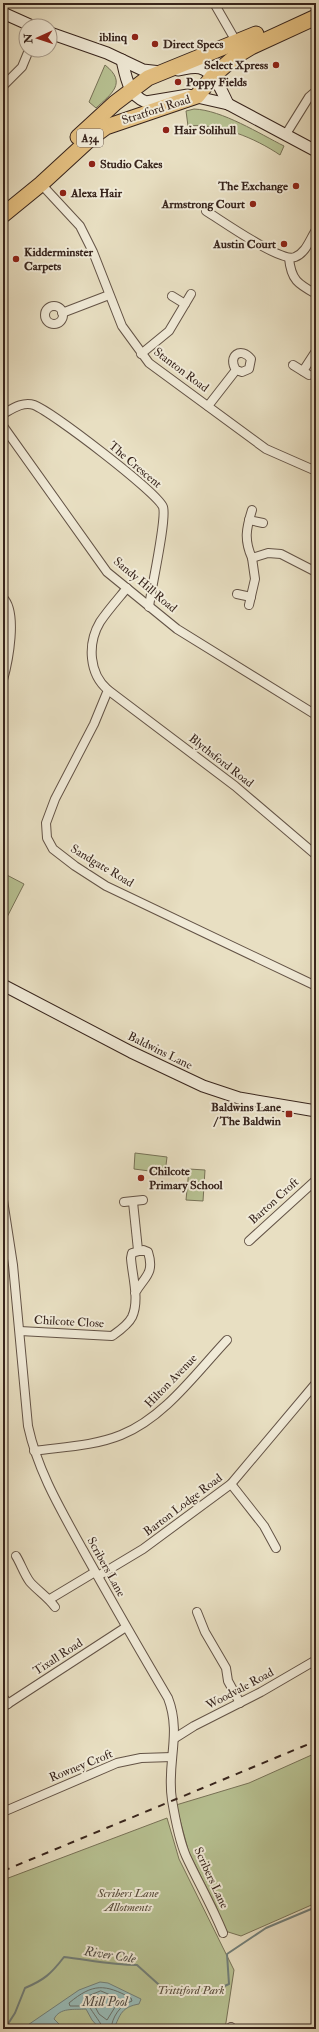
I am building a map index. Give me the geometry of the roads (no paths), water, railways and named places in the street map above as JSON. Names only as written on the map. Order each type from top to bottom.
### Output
[{"type":"highway","name":"Stratford Road","points":[[3,215],[41,184],[91,138],[106,127],[197,96],[240,47],[316,8]]},
{"type":"highway","name":"Stratford Road","points":[[3,204],[37,176],[94,122],[148,78],[164,71],[240,47],[316,17]]},
{"type":"street","points":[[214,3],[240,47]]},
{"type":"street","points":[[3,13],[18,20]]},
{"type":"street","points":[[58,35],[122,60],[143,70],[164,71],[200,68],[213,77],[228,104]]},
{"type":"street","points":[[3,86],[22,68],[26,58]]},
{"type":"street","points":[[122,60],[131,91],[146,102],[188,95],[228,104],[316,151]]},
{"type":"street","points":[[286,134],[309,97],[316,91]]},
{"type":"street","name":"Stanton Road","points":[[41,184],[80,226],[93,252],[108,295],[122,326],[149,363],[266,449],[316,471]]},
{"type":"street","points":[[206,211],[281,257],[289,258],[301,254],[316,230]]},
{"type":"street","points":[[289,258],[292,276],[300,285],[316,294]]},
{"type":"street","points":[[141,354],[169,331],[191,294]]},
{"type":"street","points":[[62,313],[108,295]]},
{"type":"street","points":[[172,296],[185,304]]},
{"type":"street","points":[[293,365],[306,373],[316,351]]},
{"type":"street","points":[[208,406],[236,370]]},
{"type":"street","name":"The Crescent","points":[[3,414],[26,404],[34,405],[68,427],[135,478],[159,502],[163,509],[159,548],[149,606]]},
{"type":"street","name":"Sandy Hill Road","points":[[3,426],[107,572],[177,629],[316,715]]},
{"type":"street","points":[[237,594],[250,601],[255,579],[252,558],[247,546],[247,527],[252,510]]},
{"type":"street","points":[[249,520],[263,523]]},
{"type":"street","points":[[252,558],[268,553],[281,554],[316,572]]},
{"type":"street","points":[[108,690],[103,686],[94,668],[92,644],[100,623],[127,588]]},
{"type":"street","points":[[3,598],[10,608],[11,619],[7,666],[3,680]]},
{"type":"street","name":"Blythsford Road","points":[[108,690],[235,786],[316,854]]},
{"type":"street","name":"Sandgate Road","points":[[108,690],[94,724],[55,799],[46,823],[47,838],[53,849],[75,866],[106,886],[316,986]]},
{"type":"street","name":"Baldwins Lane","points":[[3,985],[131,1052],[203,1086],[239,1098],[316,1111]]},
{"type":"street","name":"Barton Croft","points":[[249,1241],[316,1180]]},
{"type":"street","points":[[124,1202],[143,1200]]},
{"type":"street","name":"Chilcote Close","points":[[20,1331],[112,1336],[124,1327],[133,1316],[135,1293],[131,1258],[132,1253],[138,1250],[133,1202]]},
{"type":"street","name":"Scribers Lane","points":[[3,1204],[13,1265],[28,1426],[34,1451],[46,1482],[96,1574],[168,1698],[173,1712],[175,1738],[170,1781],[172,1800],[181,1840],[186,1855],[212,1906],[223,1933]]},
{"type":"street","points":[[135,1293],[139,1284],[148,1276],[150,1270],[148,1252],[138,1250]]},
{"type":"street","name":"Hilton Avenue","points":[[34,1451],[102,1441],[121,1436],[139,1427],[158,1414],[227,1340]]},
{"type":"street","name":"Barton Lodge Road","points":[[50,1600],[143,1549],[231,1484],[316,1383]]},
{"type":"street","points":[[231,1484],[264,1526],[276,1548]]},
{"type":"street","points":[[16,1556],[29,1580],[40,1593],[50,1600],[54,1607]]},
{"type":"street","points":[[196,1612],[205,1632],[226,1668],[228,1681],[240,1703]]},
{"type":"street","name":"Tixall Road","points":[[6,1706],[126,1627]]},
{"type":"street","name":"Woodvale Road","points":[[175,1738],[194,1726],[240,1703],[316,1660]]},
{"type":"street","points":[[3,1697],[6,1706]]},
{"type":"street","name":"Rowney Croft","points":[[3,1812],[117,1763],[141,1758],[172,1757]]},
{"type":"water","name":"Mill Pool","points":[[100,1982],[108,1983],[141,1999],[139,2004],[133,2005],[122,2012],[114,2029],[100,2029],[92,2020],[86,2009],[68,2010],[60,2013],[54,2019],[60,2025],[54,2029],[22,2029],[79,1990]]},
{"type":"waterway","name":"River Cole","points":[[3,2027],[6,2027],[15,2013],[25,1988],[47,1976],[64,1957],[137,1965],[167,1992],[207,1994],[229,1984],[227,1954],[266,1928],[316,1907]]},
{"type":"railway","points":[[3,1871],[316,1741]]},
{"type":"place","name":"iblinq","points":[[135,37]]},
{"type":"place","name":"Direct Specs","points":[[155,44]]},
{"type":"place","name":"Select Xpress","points":[[276,65]]},
{"type":"place","name":"Poppy Fields","points":[[178,82]]},
{"type":"place","name":"Hair Solihull","points":[[166,130]]},
{"type":"place","name":"Studio Cakes","points":[[92,164]]},
{"type":"place","name":"The Exchange","points":[[296,186]]},
{"type":"place","name":"Alexa Hair","points":[[63,193]]},
{"type":"place","name":"Armstrong Court","points":[[253,204]]},
{"type":"place","name":"Austin Court","points":[[284,244]]},
{"type":"place","name":"Kidderminster Carpets","points":[[16,259]]},
{"type":"place","name":"Baldwins Lane / The Baldwin","points":[[289,1114]]},
{"type":"place","name":"Chilcote Primary School","points":[[141,1178]]},
{"type":"park label","name":"Scribers Lane Allotments","points":[[128,1900]]},
{"type":"park label","name":"Trittiford Park","points":[[191,1990]]}]
